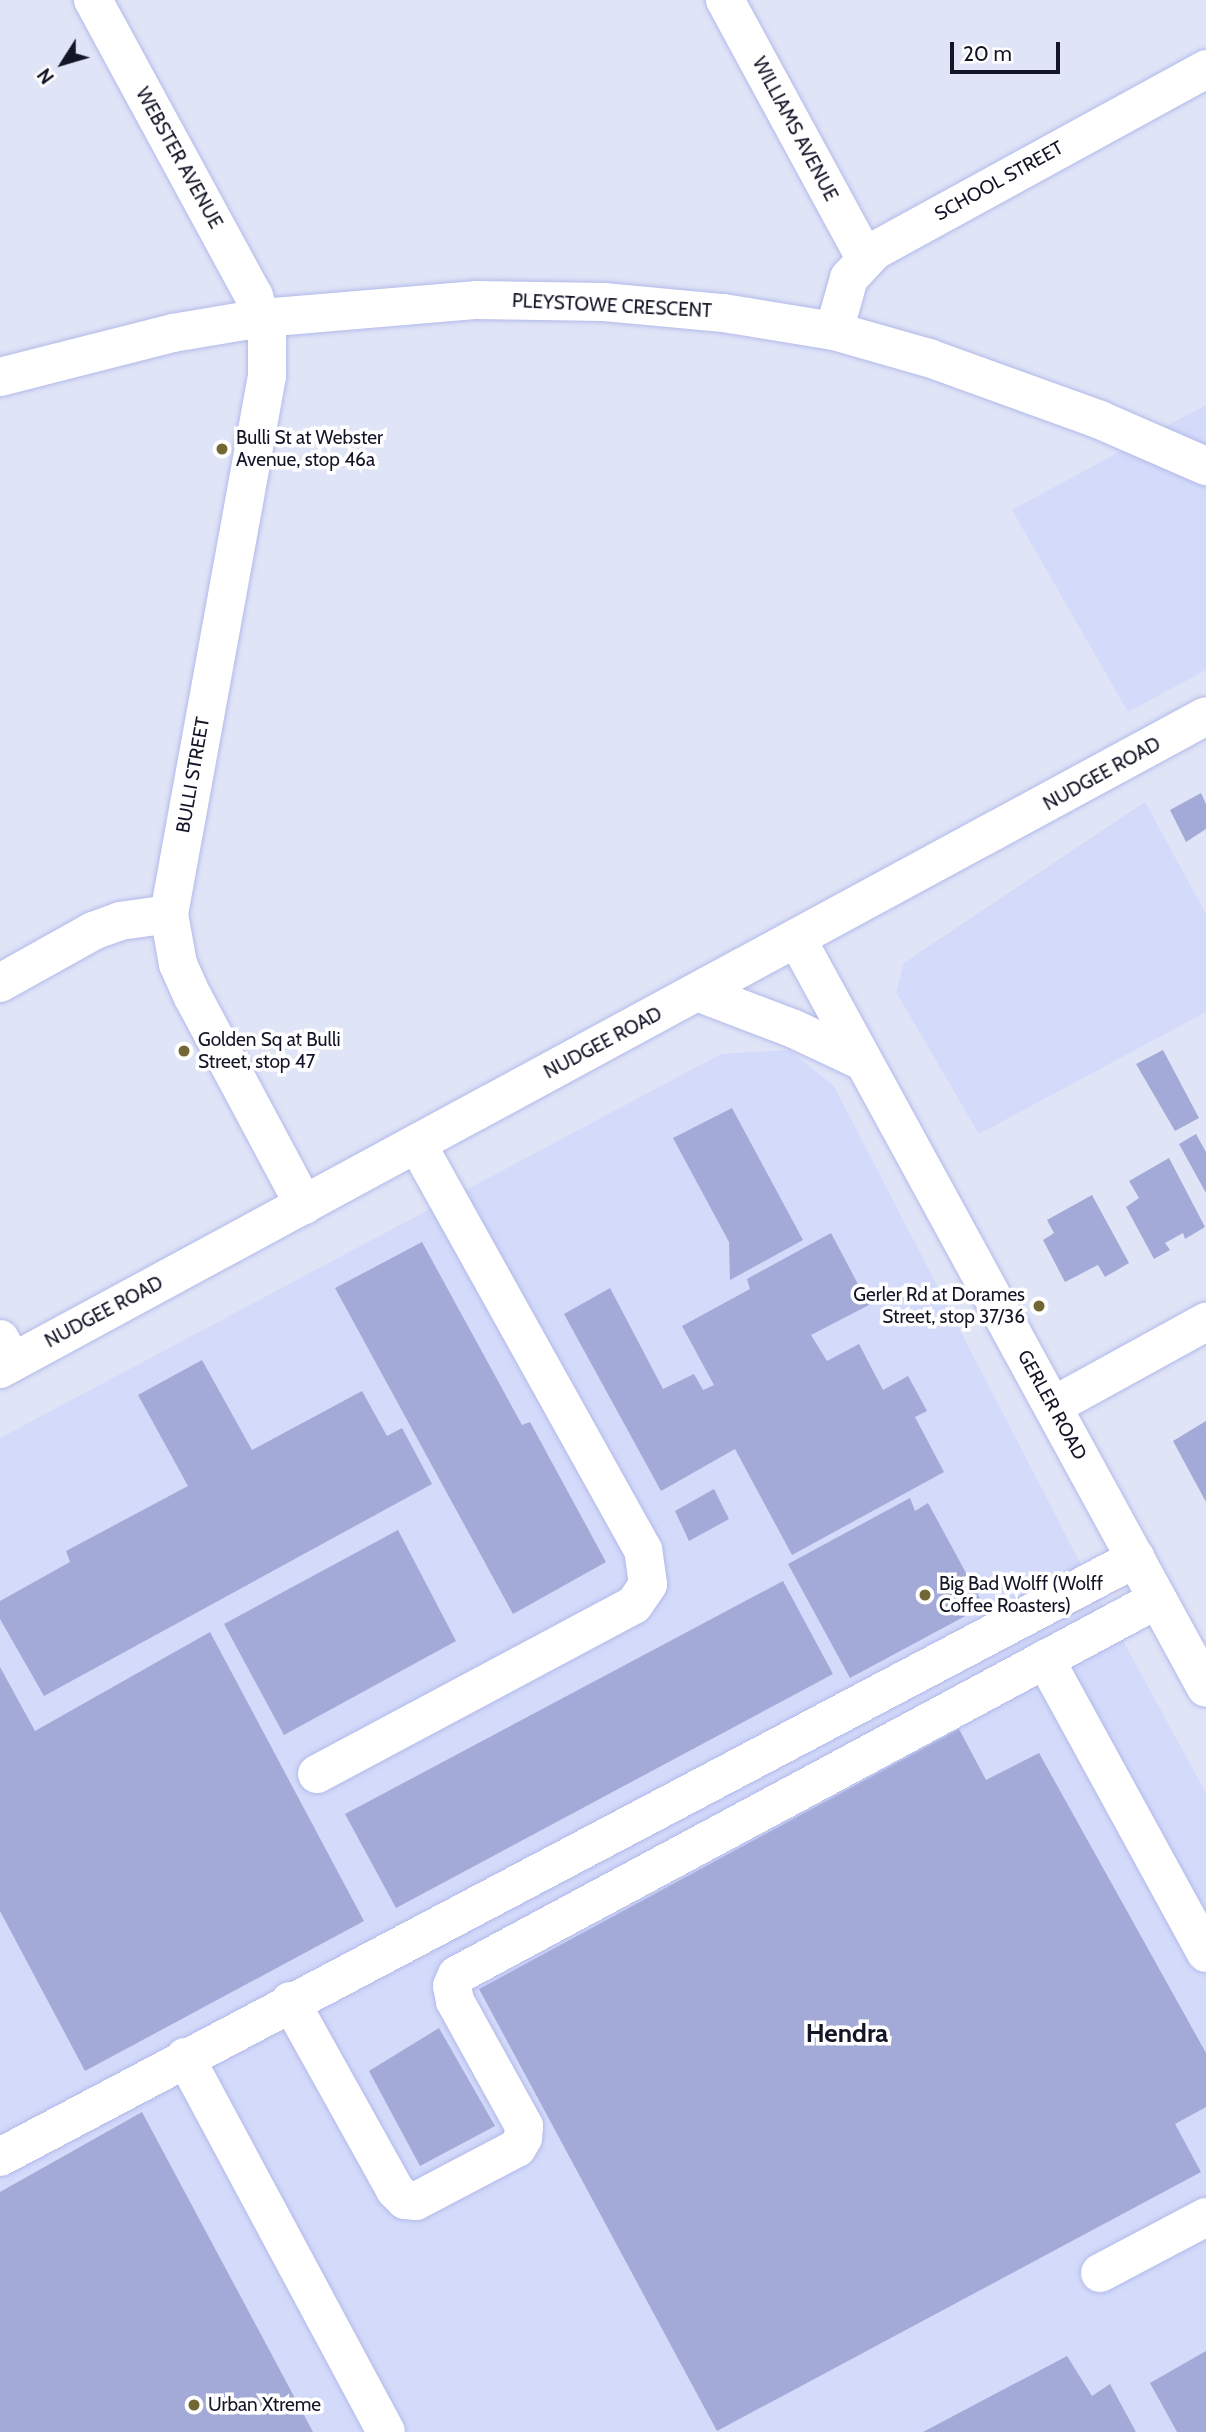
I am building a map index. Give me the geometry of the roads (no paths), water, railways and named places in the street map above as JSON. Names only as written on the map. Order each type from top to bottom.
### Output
[{"type":"street","name":"WEBSTER AVENUE","points":[[93,0],[262,318]]},
{"type":"street","name":"WILLIAMS AVENUE","points":[[725,0],[865,258]]},
{"type":"street","name":"SCHOOL STREET","points":[[834,331],[844,290],[865,258],[1206,69]]},
{"type":"street","name":"PLEYSTOWE CRESCENT","points":[[0,377],[161,335],[262,318],[477,300],[592,302],[723,313],[834,331],[956,367],[1100,420],[1206,466]]},
{"type":"street","name":"BULLI STREET","points":[[262,318],[267,338],[267,376],[169,914],[178,964],[193,998],[304,1205]]},
{"type":"street","name":"NUDGEE ROAD","points":[[4,1356],[304,1205],[1206,716]]},
{"type":"street","points":[[0,983],[93,931],[120,921],[169,914]]},
{"type":"street","name":"GERLER ROAD","points":[[797,939],[1206,1688]]},
{"type":"street","points":[[696,992],[794,1029],[863,1062]]},
{"type":"street","points":[[317,1774],[634,1605],[648,1584],[643,1550],[417,1144]]},
{"type":"street","points":[[1053,1406],[1206,1322]]},
{"type":"street","points":[[0,2157],[290,2001],[1136,1558]]},
{"type":"street","points":[[290,2001],[395,2190],[405,2200],[416,2201],[517,2148],[523,2138],[524,2126],[455,2001],[452,1986],[457,1975],[1158,1599]]},
{"type":"street","points":[[1045,1659],[1206,1954]]},
{"type":"street","points":[[184,2057],[386,2432]]},
{"type":"street","points":[[1100,2273],[1206,2217]]},
{"type":"place","name":"Bulli St at Webster Avenue, stop 46a","points":[[222,449]]},
{"type":"place","name":"Golden Sq at Bulli Street, stop 47","points":[[184,1051]]},
{"type":"place","name":"Gerler Rd at Dorames Street, stop 37/36","points":[[1039,1306]]},
{"type":"place","name":"Big Bad Wolff (Wolff Coffee Roasters)","points":[[925,1595]]},
{"type":"place","name":"Urban Xtreme","points":[[194,2405]]},
{"type":"district","name":"Hendra","points":[[847,2034]]}]
